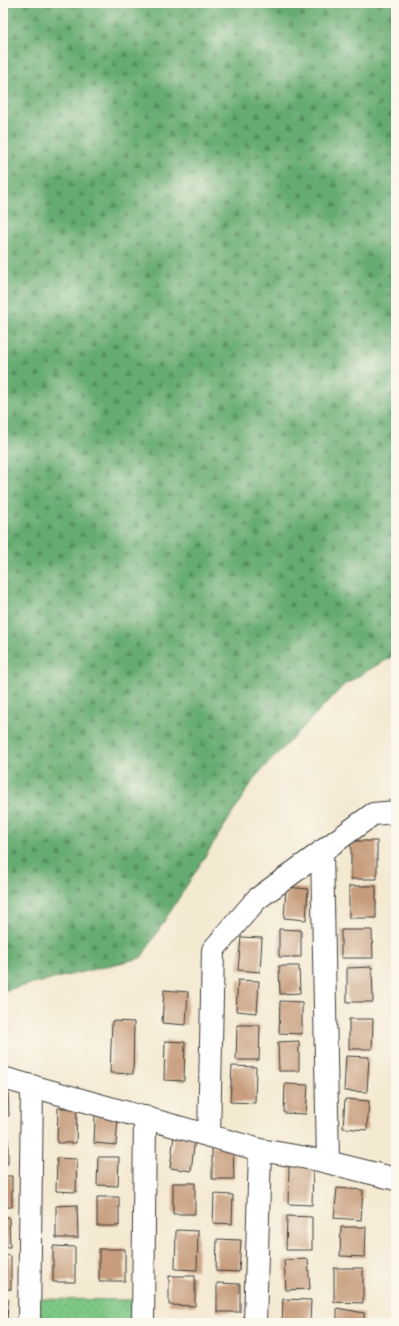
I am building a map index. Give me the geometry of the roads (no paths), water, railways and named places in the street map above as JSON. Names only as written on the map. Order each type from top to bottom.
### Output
[{"type":"street","points":[[209,1136],[213,950],[257,899],[373,814],[396,812]]},
{"type":"street","points":[[322,851],[328,1162]]},
{"type":"street","points":[[3,1078],[260,1150],[328,1162],[396,1179]]},
{"type":"street","points":[[29,1323],[32,1086]]},
{"type":"street","points":[[143,1323],[145,1118]]},
{"type":"street","points":[[255,1323],[260,1150]]}]
